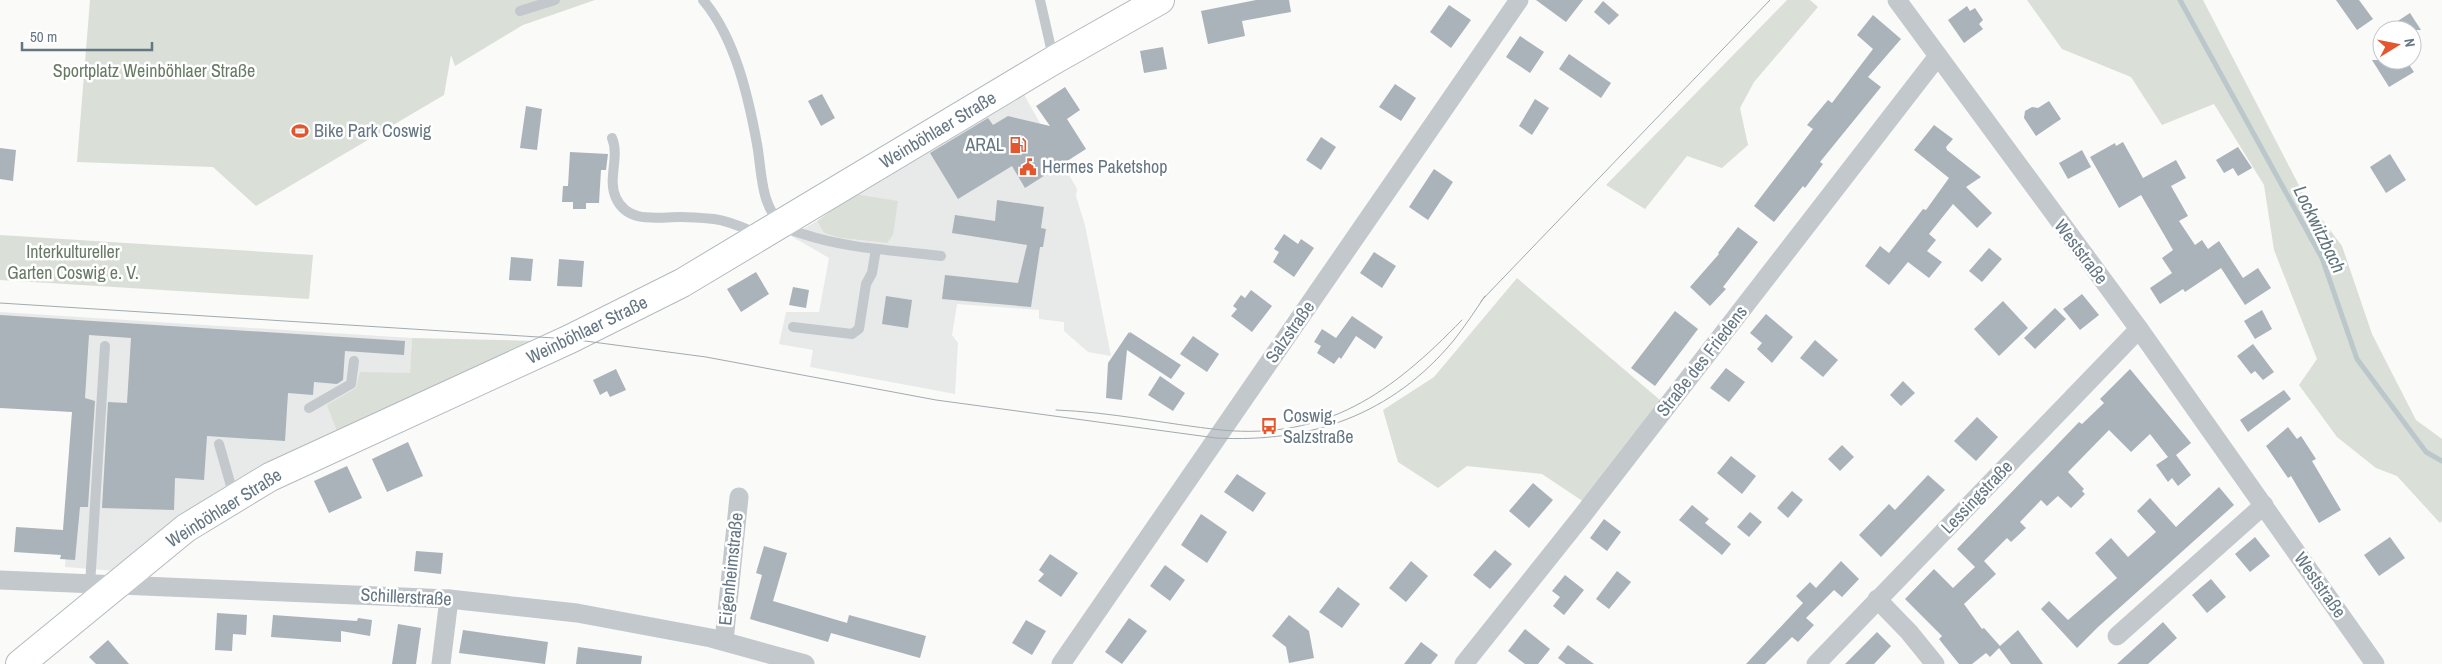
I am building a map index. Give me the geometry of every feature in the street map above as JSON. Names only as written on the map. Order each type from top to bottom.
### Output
[{"type":"main road","name":"Weinböhlaer Straße","points":[[20,664],[102,585],[186,528],[270,476],[579,335],[682,283],[1054,60],[1160,0]]},
{"type":"street","name":"Salzstraße","points":[[1061,664],[1519,0]]},
{"type":"street","name":"Weststraße","points":[[1897,0],[2138,329],[2376,664]]},
{"type":"street","name":"Straße des Friedens","points":[[1464,664],[1582,516],[1938,56]]},
{"type":"street","name":"Lessingstraße","points":[[1816,664],[2138,329]]},
{"type":"street","name":"Eigenheimstraße","points":[[724,641],[739,497]]},
{"type":"street","points":[[2117,636],[2264,505]]},
{"type":"street","name":"Schillerstraße","points":[[0,580],[449,599],[577,613],[724,641],[805,664]]},
{"type":"street","points":[[440,664],[449,599]]},
{"type":"street","points":[[1877,600],[1909,632],[1935,664]]},
{"type":"lane","points":[[520,11],[555,0]]},
{"type":"lane","points":[[703,0],[715,14],[731,47],[757,143],[766,202],[773,230]]},
{"type":"lane","points":[[1040,0],[1054,60]]},
{"type":"lane","points":[[612,138],[616,154],[614,190],[616,198],[627,212],[641,218],[716,220],[739,226],[811,237],[846,246],[941,256]]},
{"type":"lane","points":[[793,327],[852,334],[858,329],[866,284],[872,273],[876,249]]},
{"type":"lane","points":[[102,585],[104,346]]},
{"type":"lane","points":[[309,408],[351,384],[354,361]]},
{"type":"lane","points":[[219,444],[231,486],[237,496]]},
{"type":"shaded area","points":[[1022,91],[1077,189],[1076,196],[1085,225],[1111,356],[1088,352],[1064,331],[1064,322],[1039,319],[1039,310],[957,304],[952,335],[958,343],[955,394],[810,367],[813,350],[779,344],[786,312],[819,312],[829,258],[791,236],[817,221],[824,233],[840,238],[887,243],[854,194]]},
{"type":"shaded area","points":[[0,312],[412,338],[410,374],[356,388],[338,434],[117,571],[65,567],[76,412],[0,407]]},
{"type":"green space","name":"Sportplatz Weinböhlaer Straße","points":[[90,0],[595,0],[523,25],[455,66],[451,55],[444,95],[256,206],[213,167],[77,162]]},
{"type":"green space","points":[[1787,0],[1810,0],[1818,7],[1754,82],[1740,108],[1748,145],[1722,168],[1687,156],[1645,209],[1606,185]]},
{"type":"green space","points":[[2027,0],[2203,0],[2305,197],[2342,246],[2372,334],[2416,420],[2442,439],[2442,521],[2440,523],[2397,476],[2376,468],[2337,437],[2299,385],[2317,359],[2274,250],[2264,185],[2214,104],[2162,125],[2131,77],[2062,49]]},
{"type":"green space","points":[[854,194],[898,201],[893,235],[887,243],[840,238],[824,233],[817,221]]},
{"type":"green space","name":"Interkultureller Garten Coswig e. V.","points":[[0,235],[313,255],[309,299],[0,280]]},
{"type":"green space","points":[[1517,278],[1667,406],[1587,504],[1542,474],[1467,466],[1438,488],[1398,462],[1383,410],[1434,377]]},
{"type":"green space","points":[[412,338],[538,341],[338,434],[327,405],[356,388],[360,372],[410,373]]},
{"type":"building","points":[[1256,0],[1289,0],[1291,12],[1242,21],[1245,36],[1208,44],[1201,11]]},
{"type":"building","points":[[1536,0],[1583,0],[1566,22]]},
{"type":"building","points":[[2336,0],[2359,0],[2373,19],[2357,30]]},
{"type":"building","points":[[1603,1],[1619,15],[1609,25],[1594,12]]},
{"type":"building","points":[[1449,5],[1471,20],[1451,48],[1430,32]]},
{"type":"building","points":[[1967,6],[1970,11],[1975,8],[1983,20],[1979,24],[1983,29],[1964,43],[1948,20]]},
{"type":"building","points":[[2410,13],[2415,20],[2399,20]]},
{"type":"building","points":[[1873,15],[1901,39],[1868,77],[1881,87],[1820,162],[1823,164],[1805,188],[1803,186],[1774,222],[1754,206],[1813,129],[1807,125],[1828,100],[1832,103],[1873,49],[1857,35]]},
{"type":"building","points":[[1520,36],[1544,52],[1530,73],[1506,57]]},
{"type":"building","points":[[1163,47],[1167,69],[1144,73],[1140,51]]},
{"type":"building","points":[[1569,54],[1611,83],[1601,98],[1559,69]]},
{"type":"building","points":[[2378,70],[2413,70],[2414,72],[2389,87]]},
{"type":"building","points":[[1395,84],[1416,98],[1401,121],[1379,107]]},
{"type":"building","points":[[1065,87],[1080,110],[1067,119],[1086,149],[1025,188],[1012,166],[958,199],[930,153],[988,118],[993,125],[1008,116],[1050,126],[1036,106]]},
{"type":"building","points":[[822,94],[835,118],[821,126],[808,101]]},
{"type":"building","points":[[1535,99],[1549,108],[1532,135],[1519,126]]},
{"type":"building","points":[[2049,101],[2061,119],[2036,136],[2024,118],[2025,111],[2032,107],[2038,108]]},
{"type":"building","points":[[526,106],[542,109],[537,150],[520,148]]},
{"type":"building","points":[[1934,125],[1953,139],[1946,147],[1947,150],[1981,177],[1966,187],[1992,213],[1977,228],[1953,204],[1929,234],[1936,240],[1927,251],[1942,262],[1929,278],[1908,262],[1889,285],[1865,266],[1880,246],[1889,253],[1923,209],[1926,210],[1949,178],[1914,150]]},
{"type":"building","points":[[1321,137],[1336,147],[1321,170],[1306,160]]},
{"type":"building","points":[[2123,142],[2143,178],[2176,160],[2186,178],[2171,186],[2188,216],[2179,221],[2195,245],[2202,240],[2208,249],[2219,241],[2243,278],[2258,268],[2271,288],[2245,305],[2221,268],[2185,292],[2183,289],[2160,304],[2150,288],[2172,273],[2162,258],[2173,250],[2141,195],[2119,208],[2090,157],[2115,143],[2116,146]]},
{"type":"building","points":[[2238,147],[2252,168],[2238,176],[2233,168],[2224,173],[2216,160]]},
{"type":"building","points":[[0,148],[16,150],[13,181],[0,179]]},
{"type":"building","points":[[2082,150],[2091,167],[2068,179],[2059,163]]},
{"type":"building","points":[[570,152],[608,154],[606,170],[601,170],[599,203],[586,203],[586,209],[573,209],[573,202],[562,202],[563,186],[568,186]]},
{"type":"building","points":[[2390,154],[2406,180],[2386,193],[2370,167]]},
{"type":"building","points":[[1434,169],[1453,182],[1428,220],[1409,207]]},
{"type":"building","points":[[997,200],[1044,207],[1041,228],[1046,229],[1043,247],[1040,247],[1031,307],[942,299],[945,275],[1018,283],[1027,245],[952,233],[955,215],[995,221]]},
{"type":"building","points":[[1738,227],[1758,242],[1723,287],[1726,289],[1710,306],[1690,287],[1719,254]]},
{"type":"building","points":[[1284,234],[1298,244],[1301,239],[1314,248],[1294,277],[1273,262],[1279,252],[1274,249]]},
{"type":"building","points":[[1989,248],[2002,259],[1982,282],[1969,271]]},
{"type":"building","points":[[1374,252],[1396,266],[1382,288],[1360,273]]},
{"type":"building","points":[[511,257],[533,259],[531,281],[509,280]]},
{"type":"building","points":[[559,259],[584,261],[582,287],[557,286]]},
{"type":"building","points":[[756,272],[769,294],[741,312],[727,289]]},
{"type":"building","points":[[793,287],[809,290],[806,308],[789,305]]},
{"type":"building","points":[[1251,290],[1272,306],[1252,332],[1231,316],[1237,309],[1233,306],[1241,295],[1245,298]]},
{"type":"building","points":[[2082,294],[2099,315],[2080,330],[2063,309]]},
{"type":"building","points":[[886,296],[912,300],[908,328],[882,324]]},
{"type":"building","points":[[2003,301],[2028,328],[1999,356],[1974,329]]},
{"type":"building","points":[[2055,308],[2066,319],[2035,349],[2024,338]]},
{"type":"building","points":[[2262,310],[2272,329],[2255,339],[2244,321]]},
{"type":"building","points":[[1675,311],[1698,329],[1655,386],[1631,368]]},
{"type":"building","points":[[1766,314],[1793,337],[1772,363],[1757,349],[1762,343],[1750,333]]},
{"type":"building","points":[[0,315],[405,341],[404,355],[345,351],[343,380],[337,384],[314,382],[313,395],[288,393],[285,441],[207,436],[204,480],[175,478],[174,510],[102,508],[108,402],[127,403],[131,338],[89,335],[85,398],[95,401],[88,507],[80,507],[75,560],[60,559],[61,555],[14,552],[16,527],[63,530],[72,412],[0,408]]},
{"type":"building","points":[[1352,316],[1383,337],[1375,349],[1356,336],[1341,359],[1339,357],[1334,364],[1317,353],[1321,346],[1314,342],[1322,329],[1336,338]]},
{"type":"building","points":[[1129,332],[1129,334],[1130,332],[1181,365],[1171,379],[1127,350],[1122,400],[1106,398],[1108,363]]},
{"type":"building","points":[[1193,336],[1219,354],[1207,372],[1180,354]]},
{"type":"building","points":[[1815,340],[1838,360],[1823,377],[1800,358]]},
{"type":"building","points":[[2253,344],[2274,372],[2263,380],[2255,371],[2251,374],[2237,356]]},
{"type":"building","points":[[1726,368],[1745,382],[1729,402],[1710,388]]},
{"type":"building","points":[[616,369],[626,390],[610,397],[607,391],[600,395],[593,380]]},
{"type":"building","points":[[2130,369],[2191,443],[2176,455],[2191,475],[2178,486],[2172,478],[2168,482],[2156,465],[2168,457],[2150,434],[2131,452],[2109,430],[2068,472],[2084,489],[2082,491],[2085,494],[2071,508],[2058,496],[2047,506],[2041,500],[2020,522],[2026,528],[2011,542],[2007,538],[1984,561],[1996,574],[1964,604],[1982,629],[1984,628],[2000,646],[2018,630],[2043,664],[2011,664],[1999,648],[1990,657],[1986,653],[1972,664],[1959,664],[1939,639],[1942,636],[1905,599],[1934,569],[1953,588],[1975,567],[1957,549],[2079,422],[2082,424],[2104,403],[2100,399]]},
{"type":"building","points":[[1160,376],[1185,393],[1173,411],[1148,395]]},
{"type":"building","points":[[1903,381],[1915,393],[1901,406],[1890,395]]},
{"type":"building","points":[[2284,390],[2291,399],[2248,432],[2240,420]]},
{"type":"building","points":[[1977,417],[1998,437],[1976,461],[1954,441]]},
{"type":"building","points":[[2288,427],[2297,439],[2301,436],[2316,459],[2312,461],[2341,510],[2319,523],[2291,476],[2288,478],[2266,446]]},
{"type":"building","points":[[408,442],[423,476],[387,492],[372,459]]},
{"type":"building","points":[[1842,445],[1854,457],[1840,471],[1828,459]]},
{"type":"building","points":[[1731,456],[1756,476],[1742,494],[1717,473]]},
{"type":"building","points":[[347,466],[362,498],[329,513],[314,481]]},
{"type":"building","points":[[1237,474],[1266,493],[1253,512],[1224,492]]},
{"type":"building","points":[[1928,475],[1945,490],[1881,557],[1859,535],[1889,504],[1895,510]]},
{"type":"building","points":[[1533,483],[1553,500],[1529,528],[1509,511]]},
{"type":"building","points":[[2219,487],[2234,505],[2077,648],[2041,609],[2049,601],[2068,620],[2117,578],[2095,553],[2111,538],[2128,557],[2156,532],[2137,511],[2150,498],[2176,527]]},
{"type":"building","points":[[1792,491],[1803,500],[1788,518],[1777,508]]},
{"type":"building","points":[[1692,505],[1709,519],[1705,523],[1731,544],[1722,555],[1679,520]]},
{"type":"building","points":[[1750,512],[1762,522],[1749,537],[1737,527]]},
{"type":"building","points":[[1201,514],[1227,532],[1207,563],[1181,545]]},
{"type":"building","points":[[1604,519],[1621,532],[1607,551],[1590,538]]},
{"type":"building","points":[[2255,537],[2270,556],[2250,572],[2235,554]]},
{"type":"building","points":[[2390,537],[2405,558],[2379,576],[2364,555]]},
{"type":"building","points":[[764,546],[787,553],[773,601],[847,623],[849,615],[926,636],[920,658],[831,633],[828,642],[750,619],[762,575],[756,573]]},
{"type":"building","points":[[1495,550],[1512,564],[1490,589],[1473,575]]},
{"type":"building","points":[[416,551],[443,553],[441,574],[414,571]]},
{"type":"building","points":[[1050,554],[1078,573],[1061,597],[1038,581],[1044,574],[1039,570]]},
{"type":"building","points":[[1411,561],[1428,576],[1406,602],[1389,588]]},
{"type":"building","points":[[1841,561],[1859,579],[1842,597],[1834,590],[1806,618],[1814,625],[1798,642],[1792,637],[1765,664],[1746,664],[1803,603],[1796,596],[1810,582],[1816,588]]},
{"type":"building","points":[[1165,565],[1185,580],[1170,601],[1150,586]]},
{"type":"building","points":[[1617,571],[1631,582],[1609,609],[1596,599]]},
{"type":"building","points":[[1565,575],[1584,590],[1564,615],[1553,606],[1560,597],[1552,591]]},
{"type":"building","points":[[2211,579],[2226,597],[2207,613],[2192,595]]},
{"type":"building","points":[[1338,587],[1360,604],[1342,628],[1319,612]]},
{"type":"building","points":[[217,613],[247,615],[246,635],[233,634],[232,651],[215,650]]},
{"type":"building","points":[[273,615],[357,621],[358,618],[372,620],[370,636],[341,631],[341,642],[271,637]]},
{"type":"building","points":[[1289,615],[1309,631],[1314,658],[1289,663],[1286,647],[1272,636]]},
{"type":"building","points":[[1129,618],[1147,631],[1122,664],[1105,652]]},
{"type":"building","points":[[1026,620],[1046,631],[1032,655],[1012,643]]},
{"type":"building","points":[[2163,622],[2177,638],[2148,664],[2117,664]]},
{"type":"building","points":[[398,624],[421,628],[416,664],[392,664]]},
{"type":"building","points":[[1525,629],[1550,649],[1538,664],[1525,664],[1508,651]]},
{"type":"building","points":[[463,630],[548,642],[545,664],[459,653]]},
{"type":"building","points":[[1877,632],[1891,646],[1874,664],[1845,664]]},
{"type":"building","points":[[108,640],[129,664],[96,664],[89,657]]},
{"type":"building","points":[[1421,642],[1438,655],[1431,664],[1404,664]]},
{"type":"building","points":[[1568,645],[1594,664],[1566,664],[1558,658]]},
{"type":"building","points":[[578,647],[642,656],[641,664],[576,664]]},
{"type":"waterway","name":"Lockwitzbach","points":[[2180,0],[2322,258],[2357,359],[2426,452],[2442,461]]},
{"type":"tram line","points":[[1481,301],[1770,0]]},
{"type":"tram line","points":[[0,303],[570,339],[706,357],[936,400],[1216,438],[1251,438],[1285,435],[1317,429],[1347,419],[1376,405],[1404,388],[1430,366],[1454,340],[1485,296]]},
{"type":"tram line","points":[[1056,410],[1097,413],[1221,430],[1259,431],[1293,427],[1325,419],[1355,406],[1382,390],[1436,346],[1462,320]]},
{"type":"place","name":"Bike Park Coswig","points":[[300,131]]},
{"type":"place","name":"ARAL","points":[[1018,145]]},
{"type":"place","name":"Hermes Paketshop","points":[[1028,167]]},
{"type":"place","name":"Coswig, Salzstraße","points":[[1269,426]]}]
